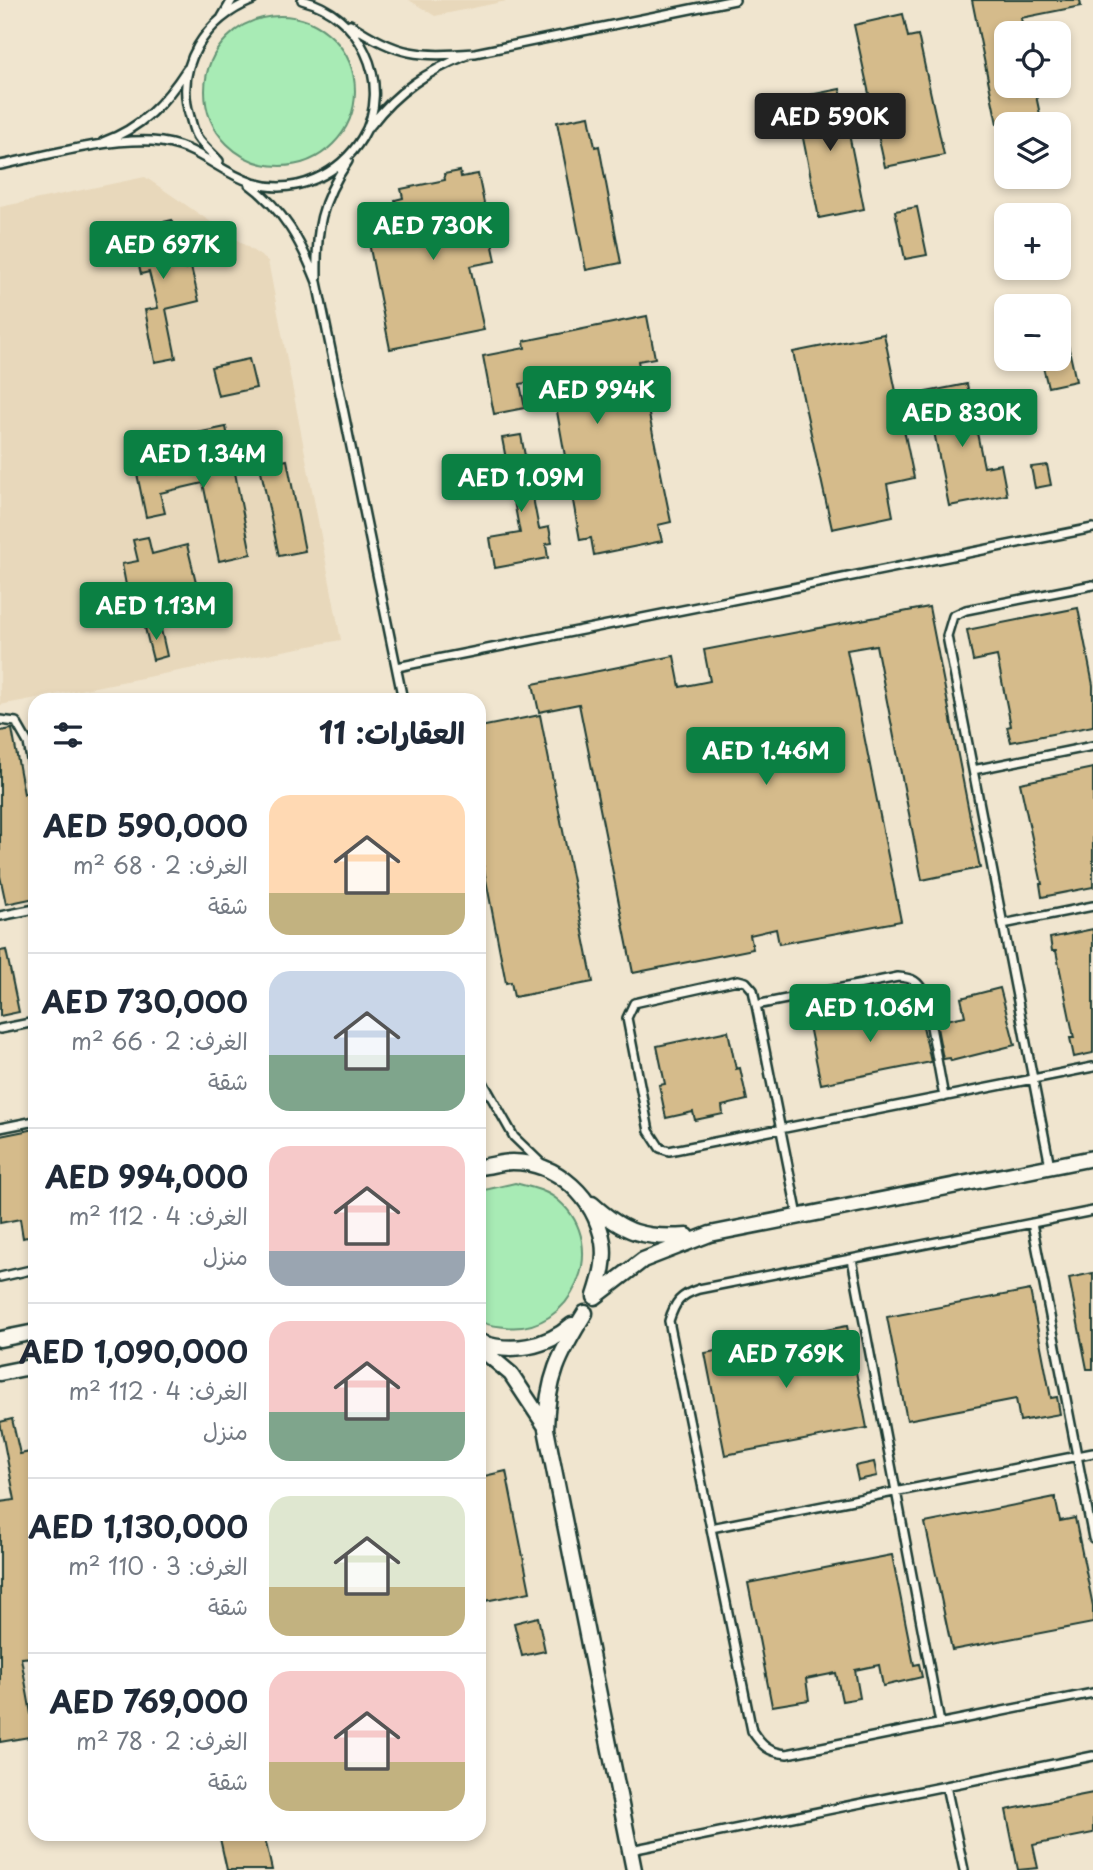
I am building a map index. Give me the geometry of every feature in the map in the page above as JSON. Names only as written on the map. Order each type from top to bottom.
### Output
[{"type":"street","points":[[595,1297],[643,1260],[710,1234],[1093,1158]]},
{"type":"street","points":[[486,1166],[512,1162],[548,1170],[581,1194],[615,1225],[642,1236],[710,1234]]},
{"type":"street","points":[[581,1194],[596,1217],[604,1244],[603,1271],[595,1297],[567,1342],[547,1392],[546,1429],[634,1870]]},
{"type":"street","points":[[486,1345],[494,1348],[528,1348],[560,1336],[585,1313]]},
{"type":"street","points":[[0,1339],[28,1333]]},
{"type":"street","points":[[486,1353],[511,1374],[531,1399],[546,1429]]},
{"type":"street","points":[[0,1373],[28,1367]]},
{"type":"lane","points":[[92,146],[141,123],[163,104],[188,68],[199,40],[220,19],[232,0]]},
{"type":"lane","points":[[220,19],[253,0]]},
{"type":"lane","points":[[302,0],[314,2],[373,40],[399,52],[432,56],[475,53],[735,0]]},
{"type":"lane","points":[[340,18],[359,39],[372,67],[375,98],[368,128]]},
{"type":"lane","points":[[402,693],[317,282],[316,241],[322,206],[368,128],[384,107],[409,85],[435,68],[475,53]]},
{"type":"lane","points":[[188,68],[185,102],[195,136],[224,167]]},
{"type":"lane","points":[[0,165],[92,146],[150,141],[185,146],[238,176],[282,213],[301,243],[317,282]]},
{"type":"lane","points":[[238,176],[256,184],[293,186],[326,175],[352,154]]},
{"type":"lane","points":[[397,667],[1093,528]]},
{"type":"lane","points":[[1050,1166],[947,636],[953,615],[965,610],[1093,585]]},
{"type":"lane","points":[[0,720],[16,722],[28,743]]},
{"type":"lane","points":[[973,770],[1093,746]]},
{"type":"lane","points":[[1003,923],[1093,906]]},
{"type":"lane","points":[[0,916],[28,910]]},
{"type":"lane","points":[[756,1005],[898,977],[912,978],[925,994],[944,1097]]},
{"type":"lane","points":[[798,1216],[780,1129],[753,990],[746,982],[738,980],[641,999],[629,1009],[627,1018],[649,1131],[660,1148],[669,1151],[780,1129],[944,1097],[1093,1067]]},
{"type":"lane","points":[[0,1029],[28,1023]]},
{"type":"lane","points":[[486,1088],[514,1137],[548,1170]]},
{"type":"lane","points":[[0,1128],[28,1122]]},
{"type":"lane","points":[[1093,1211],[699,1289],[682,1294],[669,1321],[752,1731],[762,1746],[773,1752],[787,1754],[1093,1693]]},
{"type":"lane","points":[[1032,1223],[1093,1538]]},
{"type":"lane","points":[[852,1259],[940,1723]]},
{"type":"lane","points":[[0,1277],[28,1271]]},
{"type":"lane","points":[[711,1528],[1093,1453]]},
{"type":"lane","points":[[630,1850],[1093,1756]]},
{"type":"lane","points":[[946,1786],[964,1870]]},
{"type":"shaded area","points":[[409,0],[511,0],[435,16]]},
{"type":"shaded area","points":[[145,177],[268,261],[341,640],[63,693],[28,693],[28,700],[0,705],[0,207]]},
{"type":"green space","points":[[280,16],[309,22],[333,38],[349,62],[355,91],[349,120],[333,144],[309,160],[280,166],[251,160],[227,144],[211,120],[205,91],[211,62],[227,38],[251,22]]},
{"type":"green space","points":[[515,1183],[554,1197],[574,1220],[582,1241],[582,1263],[577,1284],[565,1303],[549,1317],[529,1326],[505,1327],[486,1324],[486,1190]]},
{"type":"building","points":[[972,0],[1080,0],[1081,6],[1021,18],[1022,21],[994,21],[994,98],[1037,98],[1039,112],[995,112]]},
{"type":"building","points":[[903,14],[908,37],[918,35],[944,155],[885,167],[854,25]]},
{"type":"building","points":[[840,89],[864,209],[819,218],[795,98]]},
{"type":"building","points":[[589,116],[595,147],[599,146],[621,263],[586,270],[557,122]]},
{"type":"building","points":[[460,171],[461,177],[478,174],[496,261],[470,266],[484,330],[390,349],[368,238],[402,231],[395,200],[403,198],[401,189],[445,180],[444,174]]},
{"type":"building","points":[[917,207],[927,255],[905,259],[895,211]]},
{"type":"building","points":[[172,220],[184,269],[191,267],[199,301],[166,309],[176,358],[155,362],[145,310],[158,308],[149,272],[141,274],[130,230]]},
{"type":"building","points":[[647,316],[655,358],[638,361],[671,522],[658,525],[662,541],[594,555],[591,538],[580,540],[551,378],[520,384],[525,408],[494,414],[483,356],[525,348],[524,341]]},
{"type":"building","points":[[884,334],[914,478],[887,484],[893,516],[832,529],[793,352]]},
{"type":"building","points":[[1071,358],[1076,381],[1048,387],[1044,371],[1071,371]]},
{"type":"building","points":[[249,359],[256,388],[218,396],[211,367]]},
{"type":"building","points":[[967,384],[984,467],[1001,464],[1007,495],[949,506],[926,392]]},
{"type":"building","points":[[226,427],[251,554],[219,561],[203,483],[160,493],[165,513],[146,517],[135,464],[139,463],[136,451],[151,448],[158,474],[199,465],[192,434]]},
{"type":"building","points":[[521,435],[539,529],[549,527],[552,543],[546,544],[548,558],[495,568],[490,538],[520,533],[502,438]]},
{"type":"building","points":[[287,460],[305,551],[279,556],[260,466]]},
{"type":"building","points":[[1047,465],[1051,485],[1035,488],[1031,467]]},
{"type":"building","points":[[148,537],[152,554],[187,545],[196,582],[160,590],[162,597],[129,601],[122,564],[138,561],[133,540]]},
{"type":"building","points":[[929,607],[980,868],[922,880],[876,645],[847,650],[901,921],[779,944],[776,929],[750,935],[753,949],[633,973],[579,704],[539,712],[533,684],[674,656],[680,687],[710,681],[704,650]]},
{"type":"building","points":[[1078,608],[1093,685],[1093,726],[1011,742],[1007,727],[1011,726],[997,656],[973,661],[967,630]]},
{"type":"building","points":[[160,625],[167,656],[153,660],[145,628]]},
{"type":"building","points":[[540,715],[593,982],[514,997],[511,982],[506,983],[486,880],[486,726]]},
{"type":"building","points":[[12,729],[24,794],[27,793],[28,798],[28,899],[6,904],[0,876],[0,731]]},
{"type":"building","points":[[1093,768],[1093,887],[1042,897],[1042,884],[1020,783]]},
{"type":"building","points":[[1093,929],[1093,1053],[1074,1057],[1070,1038],[1074,1038],[1056,951],[1052,951],[1050,938]]},
{"type":"building","points":[[6,950],[19,1012],[0,1016],[0,951]]},
{"type":"building","points":[[1000,988],[1015,1045],[951,1061],[950,1058],[943,1059],[936,1022],[965,1016],[961,998]]},
{"type":"building","points":[[918,1004],[931,1062],[821,1084],[809,1026]]},
{"type":"building","points":[[728,1031],[736,1069],[740,1068],[747,1100],[722,1106],[723,1114],[695,1120],[693,1112],[666,1118],[659,1085],[665,1084],[657,1046]]},
{"type":"building","points":[[28,1130],[28,1237],[23,1238],[20,1219],[0,1223],[0,1136]]},
{"type":"building","points":[[1093,1273],[1093,1369],[1087,1369],[1069,1278]]},
{"type":"building","points":[[1030,1290],[1051,1398],[1057,1397],[1060,1414],[1020,1421],[1016,1399],[907,1420],[887,1317]]},
{"type":"building","points":[[847,1326],[867,1428],[725,1455],[705,1353]]},
{"type":"building","points":[[12,1419],[20,1454],[28,1452],[28,1658],[21,1658],[28,1697],[28,1737],[0,1742],[0,1502],[15,1500],[0,1422]]},
{"type":"building","points":[[874,1462],[877,1476],[858,1480],[855,1466]]},
{"type":"building","points":[[506,1471],[530,1592],[486,1601],[486,1476]]},
{"type":"building","points":[[1055,1497],[1060,1521],[1075,1518],[1093,1606],[1093,1623],[952,1650],[925,1523]]},
{"type":"building","points":[[892,1555],[914,1665],[919,1664],[922,1677],[883,1686],[879,1665],[855,1670],[860,1698],[842,1701],[836,1673],[806,1679],[809,1700],[772,1706],[748,1583]]},
{"type":"building","points":[[538,1617],[545,1651],[522,1656],[514,1623]]},
{"type":"building","points":[[1093,1793],[1093,1833],[1033,1845],[1038,1868],[1018,1870],[1006,1810]]},
{"type":"building","points":[[221,1841],[266,1841],[272,1870],[227,1870]]}]
